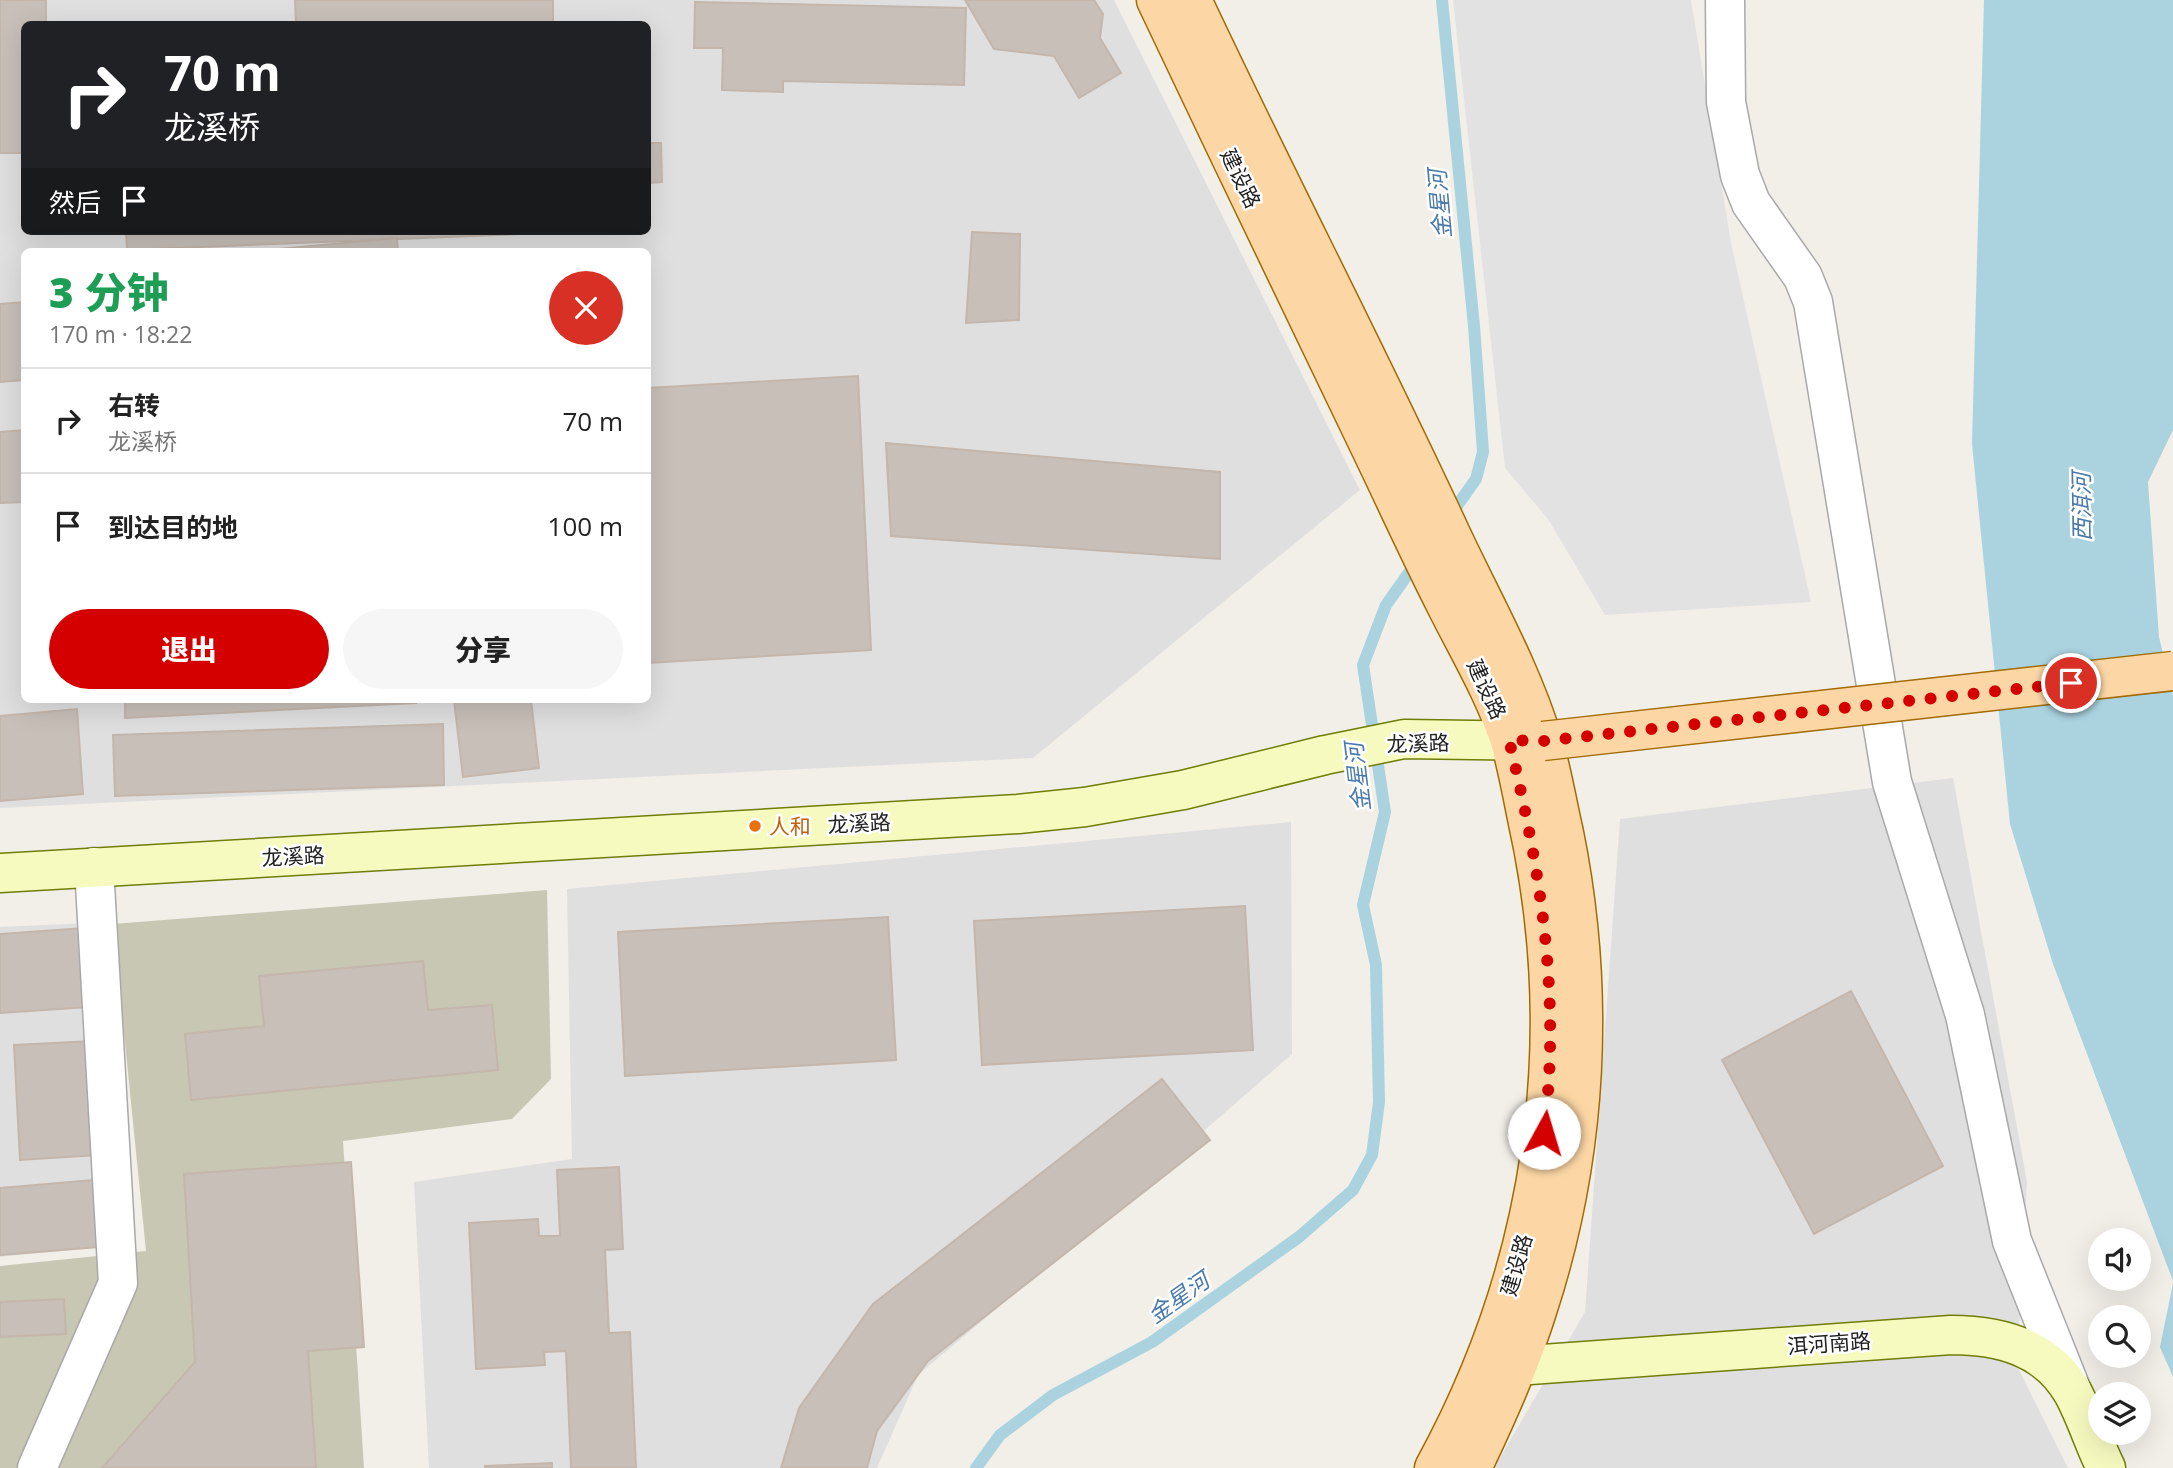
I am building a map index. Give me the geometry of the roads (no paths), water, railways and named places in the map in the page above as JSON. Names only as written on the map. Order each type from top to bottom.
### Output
[{"type":"main road","name":"建设路","points":[[1156,0],[1391,491],[1437,548],[1521,683],[1526,741],[1569,857],[1583,989],[1579,1114],[1565,1207],[1538,1308],[1434,1468]]},
{"type":"main road","name":"建设路","points":[[1192,0],[1418,463],[1437,548]]},
{"type":"main road","points":[[1526,741],[2173,671]]},
{"type":"main road","name":"建设路","points":[[1472,1468],[1500,1367]]},
{"type":"street","points":[[1725,0],[1727,102],[1740,175],[1751,203],[1803,276],[1813,302],[1892,782],[1965,1015],[2012,1241],[2073,1393]]},
{"type":"street","name":"龙溪路","points":[[0,873],[1018,814],[1085,807],[1183,790],[1325,755],[1404,739],[1526,741]]},
{"type":"street","points":[[37,1468],[118,1283],[94,867]]},
{"type":"street","name":"洱河南路","points":[[1500,1367],[1938,1335],[1979,1335],[2013,1342],[2039,1355],[2059,1373],[2073,1393],[2106,1468]]},
{"type":"water","name":"西洱河","points":[[1984,0],[2173,0],[2173,430],[2148,482],[2159,637],[2173,696],[2173,1281],[2053,964],[2010,824],[1972,444]]},
{"type":"water","points":[[2173,1283],[2173,1377],[2160,1347]]},
{"type":"waterway","name":"金星河","points":[[1442,0],[1474,326],[1483,452],[1476,479],[1449,517]]},
{"type":"waterway","name":"金星河","points":[[976,1468],[1000,1435],[1053,1395],[1152,1342],[1299,1237],[1353,1190],[1372,1155],[1379,1102],[1376,965],[1363,905],[1385,812],[1363,665],[1386,605],[1418,560]]},
{"type":"place","name":"人和","points":[[755,826]]}]
